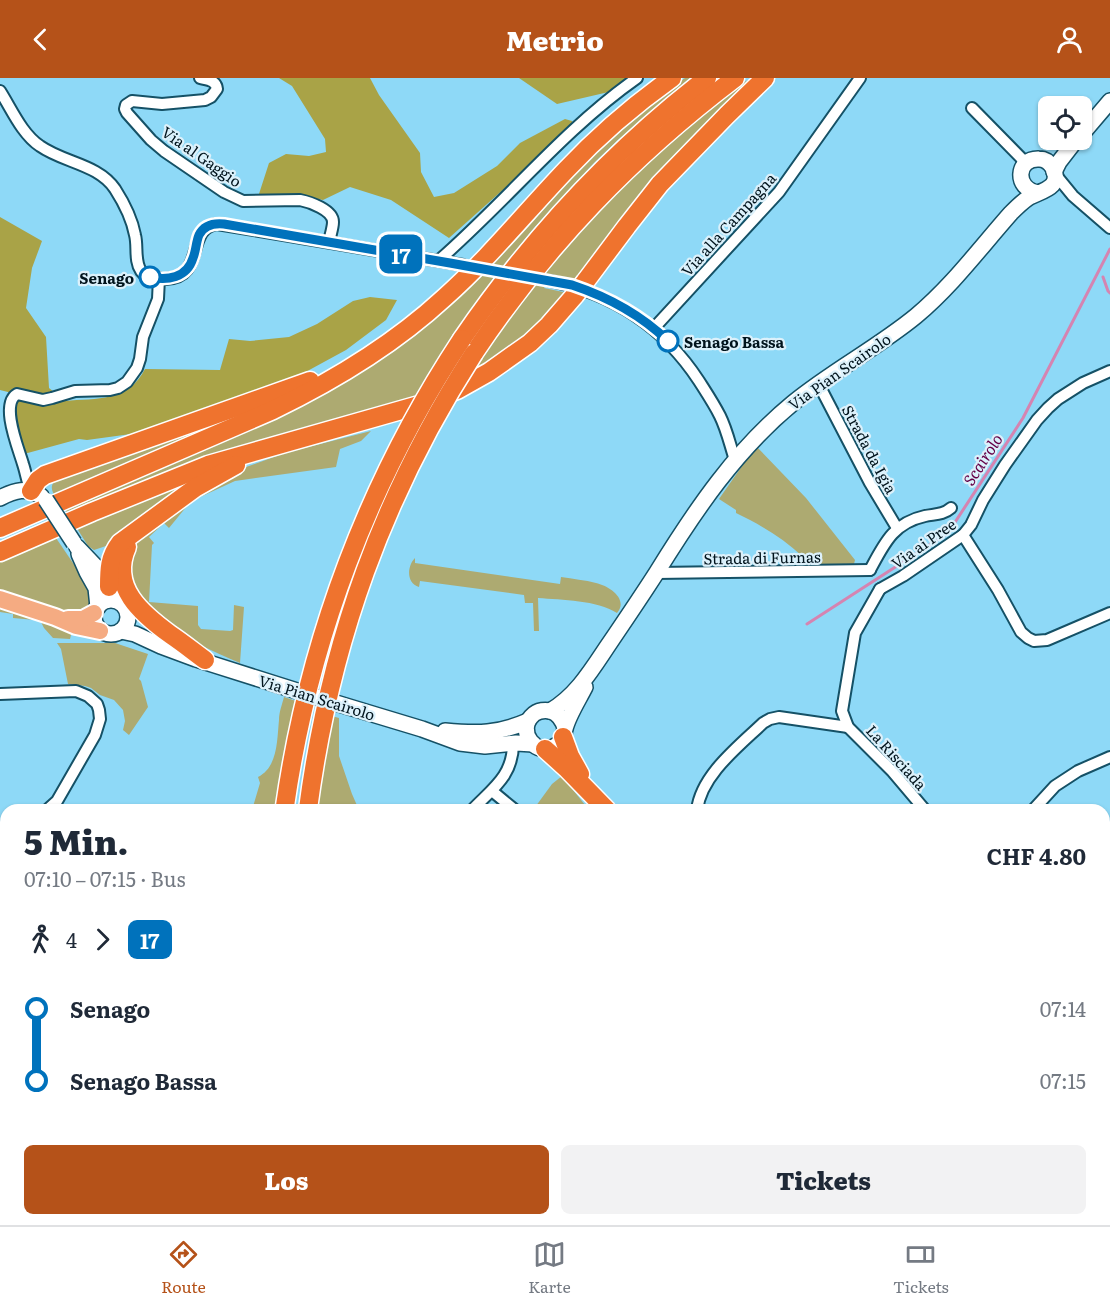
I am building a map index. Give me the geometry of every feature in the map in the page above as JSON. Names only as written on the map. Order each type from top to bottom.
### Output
[{"type":"highway","points":[[0,528],[290,402],[340,375],[405,331],[431,309],[474,270],[585,151],[629,111],[672,78]]},
{"type":"highway","points":[[309,804],[317,745],[331,682],[365,570],[390,508],[443,403],[468,346],[510,273],[567,206],[639,135],[707,78]]},
{"type":"highway","points":[[286,804],[307,690],[326,621],[352,550],[381,482],[404,435],[434,384],[595,201],[649,148],[735,78]]},
{"type":"highway","points":[[0,552],[208,465],[419,405],[468,385],[489,372],[530,343],[549,325],[660,184],[765,78]]},
{"type":"highway","points":[[38,495],[38,480],[45,475],[306,382],[405,331]]},
{"type":"highway","points":[[114,595],[109,568],[112,556],[120,543],[209,479],[252,457],[288,443]]},
{"type":"highway","points":[[137,531],[127,548],[122,564],[124,583],[130,596],[149,618],[209,662]]},
{"type":"highway","points":[[564,733],[573,763],[601,804]]},
{"type":"highway","points":[[539,747],[566,768],[601,804]]},
{"type":"main road","points":[[1092,121],[1110,101]]},
{"type":"main road","points":[[1012,212],[1022,183],[1022,170],[1026,163],[1050,156],[1059,150]]},
{"type":"main road","points":[[1012,212],[1028,198],[1052,185],[1059,162],[1068,150]]},
{"type":"main road","points":[[1042,159],[1050,164],[1055,173]]},
{"type":"main road","points":[[1022,183],[1029,190],[1038,193]]},
{"type":"main road","name":"Via Pian Scairolo","points":[[550,711],[563,704],[571,696],[639,602],[716,484],[768,424],[818,383],[886,339],[915,317],[946,288],[1012,212]]},
{"type":"main road","points":[[0,498],[14,491],[38,495],[75,545],[96,567],[126,609],[125,625],[111,635],[76,626],[3,601]]},
{"type":"main road","points":[[75,545],[96,588],[95,625],[100,631]]},
{"type":"main road","points":[[55,617],[77,620],[86,618],[114,595]]},
{"type":"main road","name":"Via Pian Scairolo","points":[[125,625],[209,662],[460,743],[473,746],[513,744],[539,747]]},
{"type":"main road","name":"Via Pian Scairolo","points":[[564,733],[598,660]]},
{"type":"main road","points":[[550,711],[560,717],[564,733],[556,746],[539,747],[529,739],[526,727],[535,713],[550,711]]},
{"type":"main road","name":"Via Pian Scairolo","points":[[422,729],[481,734],[508,729],[528,721]]},
{"type":"street","name":"Via al Gaggio","points":[[200,78],[213,81],[217,85],[211,97],[205,100],[162,104],[132,101],[126,105],[125,109],[164,152],[230,196],[243,201],[300,200],[309,202],[327,212],[332,216],[333,221],[329,242]]},
{"type":"street","points":[[438,261],[524,176],[609,98],[637,78]]},
{"type":"street","name":"Via alla Campagna","points":[[654,328],[779,192],[860,78]]},
{"type":"street","points":[[0,91],[27,133],[37,144],[54,155],[89,168],[111,184],[132,224],[136,238],[138,265],[145,275],[152,278],[174,278],[190,267],[200,235],[205,228],[213,224],[463,265]]},
{"type":"street","points":[[972,108],[1026,163]]},
{"type":"street","points":[[1055,173],[1073,196],[1106,224]]},
{"type":"street","points":[[38,495],[26,481],[23,463],[10,427],[7,408],[10,399],[17,394],[43,400],[75,391],[110,390],[127,382],[140,359],[143,337],[158,299],[159,278]]},
{"type":"street","points":[[550,281],[572,285],[625,308],[654,328],[676,349],[692,369],[721,418],[735,460]]},
{"type":"street","name":"Via ai Pree","points":[[870,570],[880,589],[963,535],[1005,465],[1037,420],[1058,399],[1083,383],[1110,371]]},
{"type":"street","name":"Strada da Igia","points":[[818,383],[854,455],[897,528]]},
{"type":"street","points":[[870,570],[897,528],[923,516],[947,512],[951,508]]},
{"type":"street","points":[[963,535],[1016,623],[1028,638],[1034,641],[1047,640],[1110,613]]},
{"type":"street","name":"Strada di Furnas","points":[[656,573],[870,570]]},
{"type":"street","name":"La Risciada","points":[[880,589],[855,633],[842,711],[848,726],[892,771],[920,804]]},
{"type":"street","points":[[0,694],[76,691],[93,699],[99,710],[100,719],[95,735],[54,804]]},
{"type":"street","points":[[698,804],[706,783],[727,758],[770,719],[779,717],[848,726]]},
{"type":"street","points":[[478,804],[505,775],[511,764],[513,744]]},
{"type":"street","points":[[1038,804],[1055,786],[1078,771],[1110,757]]},
{"type":"street","points":[[492,791],[508,804]]},
{"type":"shaded area","points":[[279,78],[370,78],[379,95],[420,153],[421,172],[434,197],[454,193],[497,166],[520,143],[565,119],[572,121],[573,127],[449,238],[391,200],[350,187],[323,200],[308,197],[258,197],[269,163],[286,154],[309,156],[326,152],[325,139],[292,86]]},
{"type":"shaded area","points":[[519,78],[629,78],[613,91],[557,104]]},
{"type":"shaded area","points":[[685,78],[690,78],[594,163],[535,227],[481,295],[415,400],[259,440],[69,516],[63,507],[269,419],[478,276],[485,276],[493,267],[488,266],[556,188],[652,101]]},
{"type":"shaded area","points":[[750,78],[753,78],[578,282],[552,277],[544,288],[568,293],[537,328],[469,376],[538,280],[617,192],[675,139]]},
{"type":"shaded area","points":[[0,217],[42,241],[32,268],[26,308],[46,337],[49,388],[65,401],[100,398],[121,393],[138,380],[145,369],[220,370],[229,339],[250,341],[289,337],[317,324],[353,301],[370,297],[397,300],[386,320],[346,350],[278,387],[153,431],[87,440],[79,439],[24,454],[12,423],[12,393],[0,390]]},
{"type":"shaded area","points":[[278,399],[56,498],[53,491],[54,481]]},
{"type":"shaded area","points":[[371,431],[361,441],[340,449],[336,467],[235,481],[198,498],[187,506],[169,528],[164,523],[149,537],[154,543],[152,545],[149,602],[198,606],[198,625],[201,629],[230,631],[233,630],[234,605],[244,607],[240,663],[177,632],[158,618],[132,591],[129,552],[136,541],[176,508],[235,471],[285,453]]},
{"type":"shaded area","points":[[756,446],[806,498],[855,560],[854,564],[799,564],[802,556],[795,549],[736,513],[736,510],[719,499]]},
{"type":"shaded area","points":[[219,467],[109,545],[94,550],[88,546],[75,525]]},
{"type":"shaded area","points":[[54,535],[90,588],[89,609],[74,615],[0,594],[0,558]]},
{"type":"shaded area","points":[[415,558],[415,563],[560,584],[561,577],[592,582],[612,590],[619,598],[620,608],[617,613],[590,603],[538,598],[539,631],[534,631],[533,603],[525,603],[524,595],[420,581],[419,587],[412,582],[409,574],[410,565]]},
{"type":"shaded area","points":[[0,606],[75,631],[70,639],[53,638],[41,622],[13,618],[13,614],[0,612]]},
{"type":"shaded area","points":[[57,643],[115,643],[148,654],[139,679],[148,707],[129,735],[123,730],[125,721],[123,710],[114,700],[100,695],[91,688],[68,684],[61,649]]},
{"type":"shaded area","points":[[284,697],[296,701],[278,804],[254,804],[260,783],[258,777],[265,772],[273,760]]},
{"type":"shaded area","points":[[332,716],[339,718],[339,756],[356,804],[317,804]]},
{"type":"shaded area","points":[[562,776],[584,804],[537,804],[552,784]]},
{"type":"waterway","name":"Scairolo","points":[[807,624],[948,533],[1023,418],[1110,249]]},
{"type":"waterway","points":[[1103,277],[1110,293]]},
{"type":"tunnel","points":[[474,267],[550,281]]},
{"type":"bus line","name":"17","points":[[150,277],[174,278],[185,271],[190,267],[200,235],[205,228],[213,224],[224,224],[572,285],[625,308],[668,341]]},
{"type":"place","name":"Senago","points":[[150,277]]},
{"type":"place","name":"Senago Bassa","points":[[668,341]]}]
